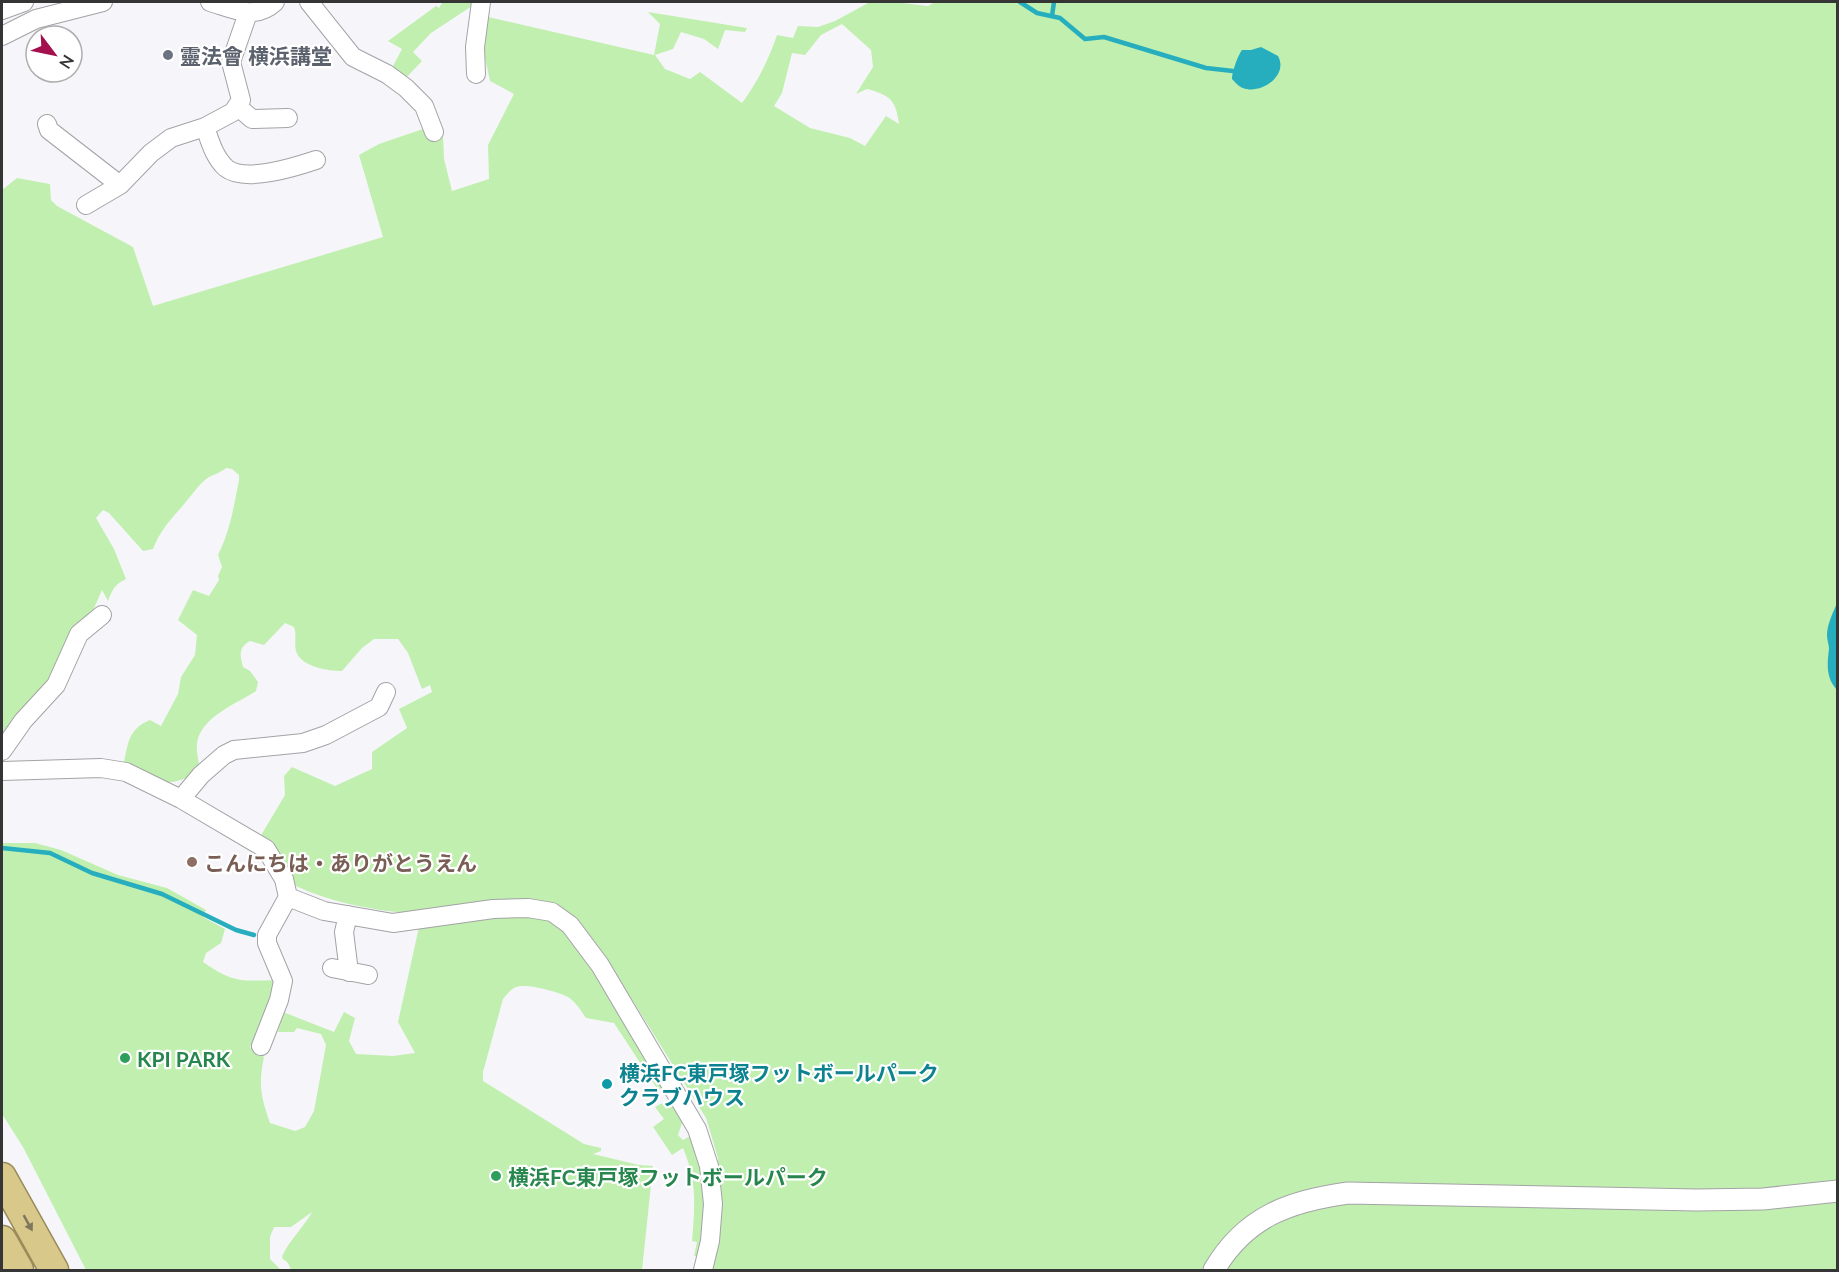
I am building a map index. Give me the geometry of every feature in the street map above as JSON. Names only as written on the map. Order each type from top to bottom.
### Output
[{"type":"highway","points":[[2,1177],[54,1270]]},
{"type":"highway","points":[[2,1240],[18,1270]]},
{"type":"street","points":[[2,10],[24,2]]},
{"type":"street","points":[[2,36],[36,19],[103,2]]},
{"type":"street","points":[[210,2],[253,14],[275,2]]},
{"type":"street","points":[[309,2],[353,57],[387,74],[406,88],[424,106],[434,132]]},
{"type":"street","points":[[476,74],[475,47],[481,2]]},
{"type":"street","points":[[86,205],[120,184],[151,153],[171,138],[205,127],[233,112],[241,100],[231,62],[248,13]]},
{"type":"street","points":[[237,106],[252,119],[288,118]]},
{"type":"street","points":[[47,124],[49,130],[120,184]]},
{"type":"street","points":[[205,127],[213,150],[227,168],[241,174],[280,171],[316,160]]},
{"type":"street","points":[[2,751],[23,721],[56,685],[79,634],[102,615]]},
{"type":"street","points":[[181,799],[201,775],[224,755],[234,750],[303,743],[326,735],[379,707],[386,692]]},
{"type":"street","points":[[2,771],[101,768],[126,772],[181,799],[266,849],[284,879],[288,897],[267,935],[267,943],[283,981],[279,1000],[261,1046]]},
{"type":"street","points":[[288,897],[324,911],[393,923],[493,909],[528,908],[552,912],[570,925],[600,965],[697,1129],[709,1166],[713,1204],[710,1241],[703,1270]]},
{"type":"street","points":[[348,915],[344,932],[341,970],[368,975]]},
{"type":"street","points":[[1214,1270],[1224,1254],[1251,1226],[1284,1207],[1314,1197],[1348,1193],[1697,1200],[1763,1199],[1838,1191]]},
{"type":"green space","points":[[439,2],[473,2],[472,6],[431,33],[413,52],[422,61],[403,81],[391,70],[402,49],[388,41],[436,6],[439,8],[442,3]]},
{"type":"green space","points":[[870,2],[928,6],[935,2],[1837,2],[1837,1270],[712,1270],[720,1229],[720,1205],[718,1158],[706,1118],[631,998],[589,936],[571,917],[431,915],[361,907],[296,886],[278,851],[260,837],[285,795],[284,776],[292,767],[335,786],[372,769],[372,752],[407,728],[399,709],[432,692],[430,685],[422,689],[408,653],[398,639],[374,639],[362,648],[342,671],[330,670],[303,661],[295,648],[294,627],[285,623],[264,645],[250,641],[242,649],[243,667],[250,671],[258,682],[256,691],[220,712],[205,726],[197,743],[200,771],[178,781],[161,782],[123,767],[133,733],[150,720],[161,726],[178,694],[181,677],[195,655],[197,635],[178,620],[193,590],[209,596],[219,580],[218,576],[222,567],[218,555],[229,528],[239,480],[239,475],[232,469],[226,468],[201,484],[165,528],[153,549],[143,551],[109,513],[103,510],[96,518],[114,549],[126,579],[114,588],[108,601],[102,590],[91,615],[73,627],[52,682],[2,742],[2,190],[17,178],[50,184],[51,200],[57,206],[133,247],[153,306],[383,237],[359,155],[379,144],[423,129],[443,135],[444,159],[452,191],[489,179],[488,145],[514,94],[490,81],[484,53],[488,17],[654,55],[660,24],[648,12],[747,28],[745,32],[725,30],[718,49],[704,39],[681,32],[673,49],[655,55],[665,69],[690,79],[700,72],[742,103],[762,70],[777,35],[793,38],[798,26],[818,27],[835,21]],"holes":[[[842,24],[871,50],[873,67],[856,94],[867,89],[886,96],[894,104],[899,124],[886,116],[865,146],[850,138],[810,128],[774,106],[782,93],[792,53],[805,55],[821,35]]]},
{"type":"green space","points":[[2,843],[35,843],[61,850],[118,875],[167,888],[206,910],[203,917],[225,929],[221,943],[206,953],[203,962],[222,974],[238,979],[276,980],[270,1001],[250,1047],[264,1057],[261,1091],[270,1123],[295,1131],[305,1127],[314,1111],[326,1045],[321,1034],[297,1028],[294,1032],[278,1032],[283,1012],[334,1032],[344,1012],[355,1018],[349,1041],[356,1054],[393,1056],[415,1053],[398,1022],[419,927],[528,915],[551,920],[566,930],[666,1083],[664,1087],[658,1090],[614,1023],[586,1018],[573,1001],[564,995],[526,986],[513,989],[503,999],[483,1072],[483,1081],[584,1144],[601,1148],[601,1151],[593,1154],[653,1166],[642,1270],[291,1270],[282,1258],[312,1212],[291,1227],[274,1227],[270,1237],[270,1259],[281,1270],[86,1270],[23,1147],[2,1114]]},
{"type":"green space","points":[[670,1099],[683,1120],[678,1135],[683,1140],[694,1134],[707,1183],[703,1257],[694,1256],[697,1242],[692,1241],[693,1183],[688,1160],[683,1148],[672,1155],[653,1127],[664,1119],[655,1107]]},
{"type":"water","points":[[1261,47],[1278,56],[1280,70],[1271,82],[1264,86],[1257,89],[1242,87],[1232,79],[1239,56],[1242,50]]},
{"type":"water","points":[[1837,603],[1837,690],[1828,671],[1827,635]]},
{"type":"waterway","points":[[240,2],[258,2]]},
{"type":"waterway","points":[[1020,2],[1037,13],[1060,18],[1085,39],[1104,37],[1206,68],[1233,71]]},
{"type":"waterway","points":[[1052,16],[1054,2]]},
{"type":"waterway","points":[[2,848],[50,853],[92,873],[162,894],[236,930],[254,935]]},
{"type":"place","name":"靈法會 横浜講堂","points":[[168,55]]},
{"type":"place","name":"こんにちは・ありがとうえん","points":[[192,862]]},
{"type":"place","name":"KPI PARK","points":[[125,1058]]},
{"type":"place","name":"横浜FC東戸塚フットボールパーク クラブハウス","points":[[607,1084]]},
{"type":"place","name":"横浜FC東戸塚フットボールパーク","points":[[496,1176]]}]
